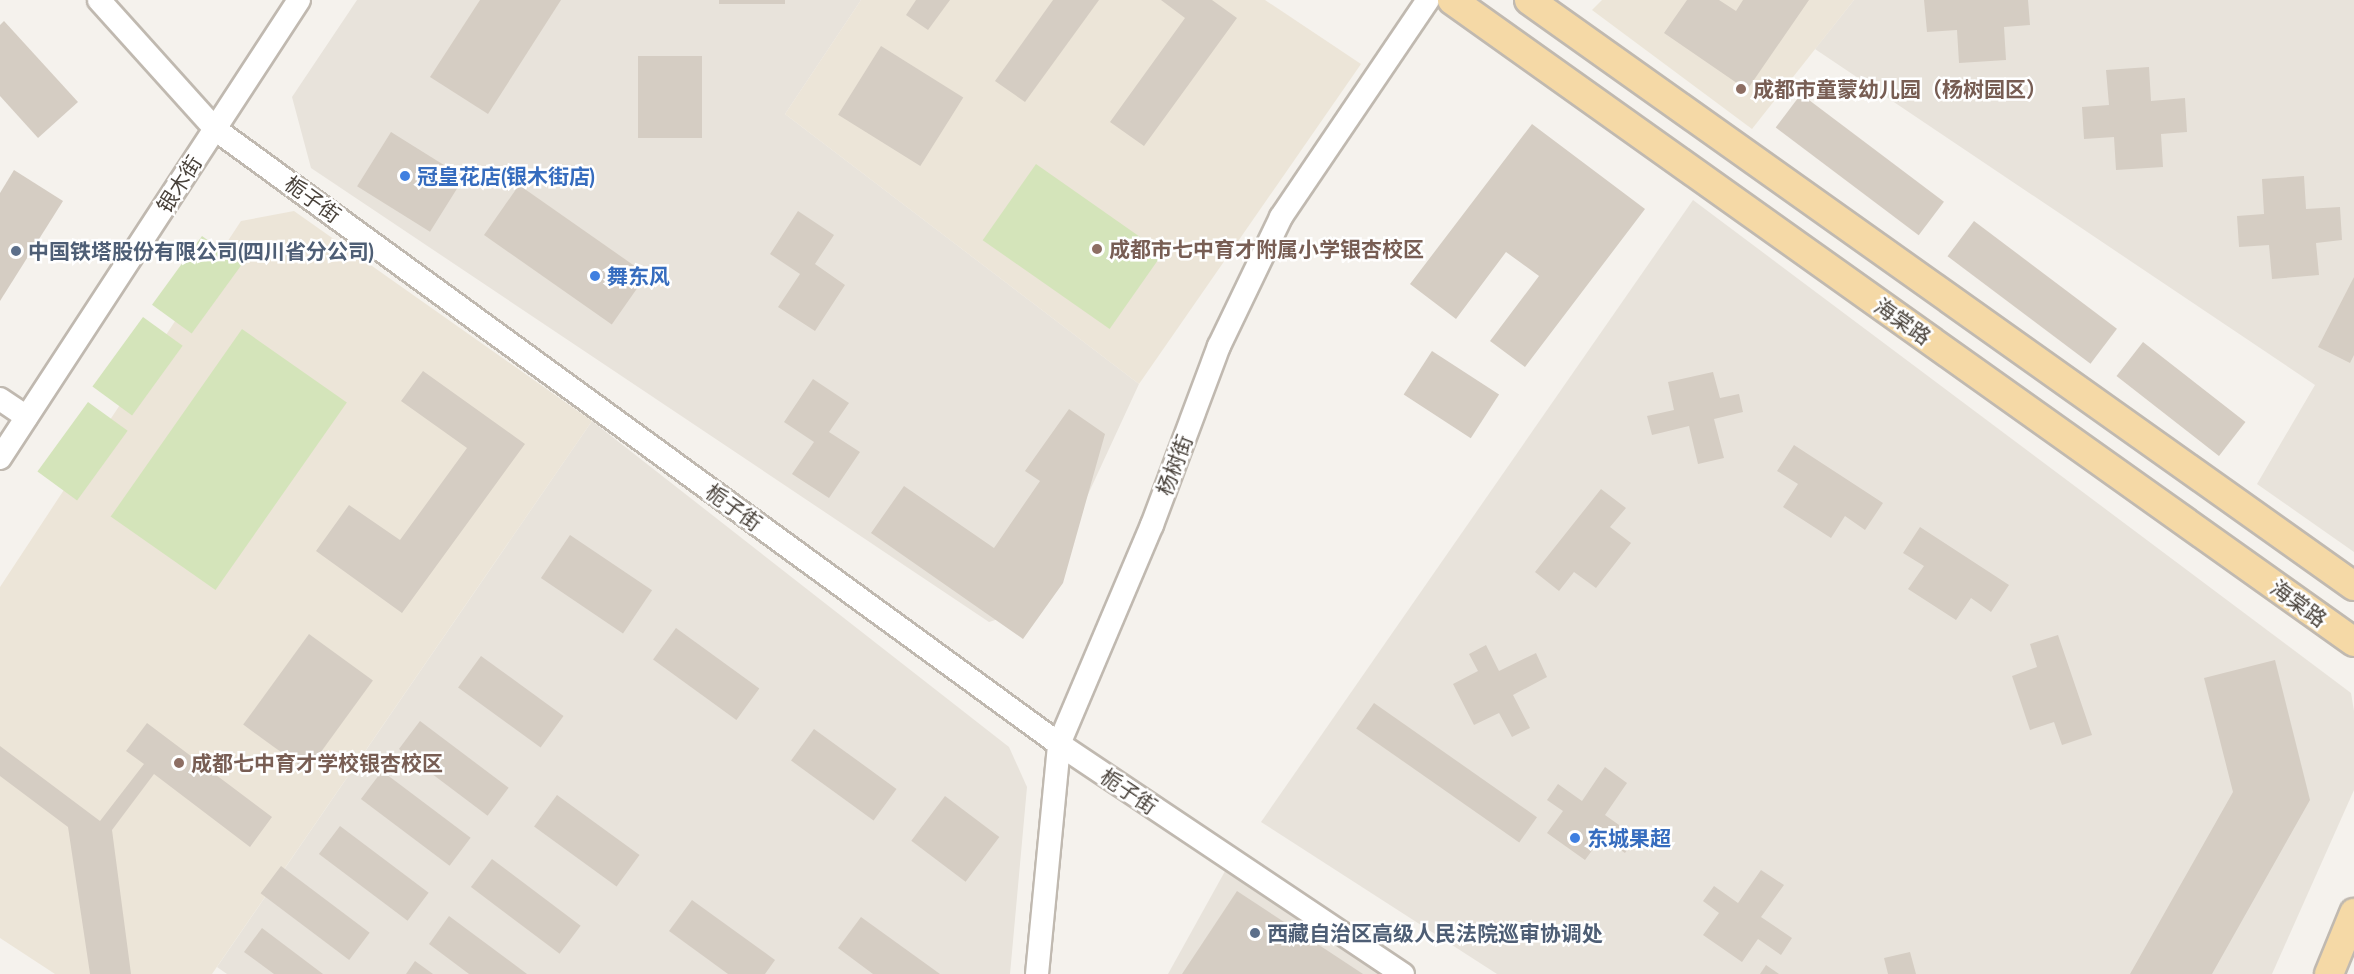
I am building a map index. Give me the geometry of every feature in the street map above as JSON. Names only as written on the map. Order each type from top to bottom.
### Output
[{"type":"main road","name":"海棠路","points":[[1452,0],[2354,642]]},
{"type":"main road","points":[[1529,0],[2354,586]]},
{"type":"main road","points":[[2329,974],[2354,913]]},
{"type":"street","name":"栀子街","points":[[99,0],[215,129],[1059,744],[1403,974]]},
{"type":"street","name":"银木街","points":[[0,458],[299,0]]},
{"type":"street","name":"杨树街","points":[[1037,974],[1059,744],[1152,525],[1219,346],[1281,218],[1428,0]]},
{"type":"street","points":[[0,399],[27,417]]},
{"type":"shaded area","points":[[357,0],[861,0],[785,114],[1139,384],[1036,607],[989,622],[311,168],[292,97]]},
{"type":"shaded area","name":"成都市七中育才附属小学银杏校区","points":[[861,0],[1265,0],[1361,64],[1139,384],[785,114]]},
{"type":"shaded area","name":"成都市童蒙幼儿园（杨树园区）","points":[[1602,0],[1854,0],[1752,129],[1592,10]]},
{"type":"shaded area","points":[[1854,0],[2354,0],[2354,552],[2257,484],[2315,385],[1815,49]]},
{"type":"shaded area","points":[[1693,200],[2351,693],[2354,711],[2354,790],[2272,974],[1497,974],[1261,822]]},
{"type":"shaded area","name":"成都七中育才学校银杏校区","points":[[294,211],[592,421],[212,974],[55,974],[0,938],[0,587],[241,221]]},
{"type":"shaded area","points":[[592,421],[1009,747],[1027,787],[1010,974],[227,974],[217,967]]},
{"type":"shaded area","points":[[1229,864],[1396,974],[1168,974]]},
{"type":"green space","points":[[1036,164],[1163,253],[1110,329],[983,240]]},
{"type":"green space","points":[[202,236],[242,265],[192,334],[152,305]]},
{"type":"green space","points":[[143,317],[183,346],[132,415],[92,387]]},
{"type":"green space","points":[[242,329],[347,402],[216,590],[111,517]]},
{"type":"green space","points":[[88,402],[128,431],[77,500],[37,472]]},
{"type":"building","points":[[480,0],[561,0],[488,114],[430,77]]},
{"type":"building","points":[[719,0],[785,0],[785,4],[719,4]]},
{"type":"building","points":[[916,0],[950,0],[928,30],[906,15]]},
{"type":"building","points":[[1053,0],[1099,0],[1025,102],[995,81]]},
{"type":"building","points":[[1161,0],[1212,0],[1237,18],[1144,146],[1110,122],[1185,18]]},
{"type":"building","points":[[1687,0],[1719,0],[1736,11],[1743,0],[1809,0],[1747,90],[1664,33]]},
{"type":"building","points":[[1924,0],[2028,0],[2030,25],[2004,27],[2006,60],[1959,63],[1957,30],[1927,32]]},
{"type":"building","points":[[4,21],[78,102],[38,138],[0,96],[0,25]]},
{"type":"building","points":[[881,46],[963,97],[920,166],[838,115]]},
{"type":"building","points":[[638,56],[702,56],[702,138],[638,138]]},
{"type":"building","points":[[2149,67],[2151,101],[2185,98],[2187,132],[2161,134],[2163,167],[2116,170],[2114,137],[2084,139],[2082,107],[2109,105],[2106,70]]},
{"type":"building","points":[[1801,94],[1944,202],[1919,235],[1776,128]]},
{"type":"building","points":[[1532,124],[1645,209],[1525,367],[1490,341],[1539,276],[1506,252],[1456,319],[1410,284]]},
{"type":"building","points":[[391,132],[464,178],[430,232],[357,186]]},
{"type":"building","name":"中国铁塔股份有限公司(四川省分公司)","points":[[14,170],[63,201],[0,301],[0,193]]},
{"type":"building","points":[[2304,176],[2306,209],[2340,207],[2342,240],[2316,243],[2319,275],[2272,279],[2269,245],[2239,247],[2237,216],[2264,214],[2262,179]]},
{"type":"building","points":[[519,185],[647,274],[612,324],[484,235]]},
{"type":"building","points":[[798,211],[834,235],[815,264],[845,285],[815,331],[778,307],[800,274],[770,254]]},
{"type":"building","points":[[1974,221],[2117,329],[2090,364],[1948,256]]},
{"type":"building","points":[[2354,277],[2354,355],[2350,363],[2318,347]]},
{"type":"building","points":[[2143,342],[2245,422],[2219,456],[2117,376]]},
{"type":"building","points":[[1432,351],[1499,395],[1471,438],[1404,395]]},
{"type":"building","points":[[423,371],[525,444],[402,613],[316,551],[349,505],[400,540],[467,448],[401,401]]},
{"type":"building","points":[[1713,372],[1720,398],[1739,394],[1743,412],[1714,419],[1724,458],[1698,464],[1689,426],[1652,435],[1647,416],[1674,410],[1668,382]]},
{"type":"building","points":[[813,379],[849,403],[829,432],[860,452],[829,498],[792,474],[814,442],[784,422]]},
{"type":"building","points":[[1069,409],[1105,434],[1063,583],[1023,639],[871,533],[904,486],[994,548],[1040,481],[1025,471]]},
{"type":"building","points":[[1794,445],[1883,503],[1865,530],[1845,516],[1831,538],[1783,507],[1798,484],[1777,471]]},
{"type":"building","points":[[1601,489],[1626,508],[1610,527],[1631,543],[1596,588],[1574,572],[1559,591],[1535,572]]},
{"type":"building","points":[[1920,527],[2009,585],[1991,612],[1971,598],[1956,620],[1908,589],[1924,566],[1903,553]]},
{"type":"building","points":[[570,535],[652,590],[623,633],[541,578]]},
{"type":"building","points":[[676,628],[759,689],[736,720],[653,660]]},
{"type":"building","points":[[309,634],[373,680],[307,771],[243,725]]},
{"type":"building","points":[[2058,635],[2092,735],[2062,745],[2054,722],[2030,730],[2012,676],[2037,667],[2030,644]]},
{"type":"building","points":[[1486,645],[1499,671],[1536,653],[1547,677],[1513,695],[1530,728],[1512,737],[1499,713],[1474,725],[1453,684],[1478,671],[1469,654]]},
{"type":"building","points":[[481,656],[564,716],[541,748],[458,688]]},
{"type":"building","points":[[2275,660],[2310,800],[2212,974],[2130,974],[2233,792],[2204,678]]},
{"type":"building","points":[[1374,703],[1537,817],[1519,843],[1356,728]]},
{"type":"building","points":[[420,721],[509,788],[488,816],[399,749]]},
{"type":"building","points":[[147,723],[272,817],[250,847],[154,774],[112,830],[131,974],[90,974],[68,827],[0,776],[0,746],[100,821],[144,764],[126,751]]},
{"type":"building","points":[[814,729],[897,789],[874,821],[791,761]]},
{"type":"building","points":[[1605,767],[1627,783],[1605,815],[1636,837],[1625,853],[1602,837],[1585,860],[1547,833],[1563,811],[1547,800],[1558,784],[1582,801]]},
{"type":"building","points":[[382,771],[471,838],[450,866],[361,799]]},
{"type":"building","points":[[557,795],[640,855],[617,887],[534,827]]},
{"type":"building","points":[[945,796],[999,837],[966,882],[911,841]]},
{"type":"building","points":[[340,826],[429,893],[408,921],[319,854]]},
{"type":"building","points":[[492,859],[581,926],[560,954],[471,887]]},
{"type":"building","points":[[281,866],[370,933],[349,960],[261,893]]},
{"type":"building","points":[[1761,870],[1784,885],[1761,917],[1792,938],[1781,955],[1758,939],[1742,962],[1703,935],[1719,913],[1703,901],[1714,886],[1738,903]]},
{"type":"building","name":"西藏自治区高级人民法院巡审协调处","points":[[1237,891],[1363,974],[1182,974]]},
{"type":"building","points":[[692,900],[775,960],[765,974],[728,974],[669,931]]},
{"type":"building","points":[[449,916],[527,974],[469,974],[429,944]]},
{"type":"building","points":[[861,917],[940,974],[873,974],[838,948]]},
{"type":"building","points":[[262,928],[323,974],[274,974],[244,952]]},
{"type":"building","points":[[1910,952],[1916,974],[1888,974],[1884,958]]},
{"type":"building","points":[[415,961],[433,974],[406,974]]},
{"type":"building","points":[[1766,965],[1779,974],[1760,974]]},
{"type":"place","name":"成都市童蒙幼儿园（杨树园区）","points":[[1741,89]]},
{"type":"place","name":"冠皇花店(银木街店)","points":[[405,176]]},
{"type":"place","name":"成都市七中育才附属小学银杏校区","points":[[1097,249]]},
{"type":"place","name":"中国铁塔股份有限公司(四川省分公司)","points":[[16,251]]},
{"type":"place","name":"舞东风","points":[[595,276]]},
{"type":"place","name":"成都七中育才学校银杏校区","points":[[179,763]]},
{"type":"place","name":"东城果超","points":[[1575,838]]},
{"type":"place","name":"西藏自治区高级人民法院巡审协调处","points":[[1255,933]]}]
